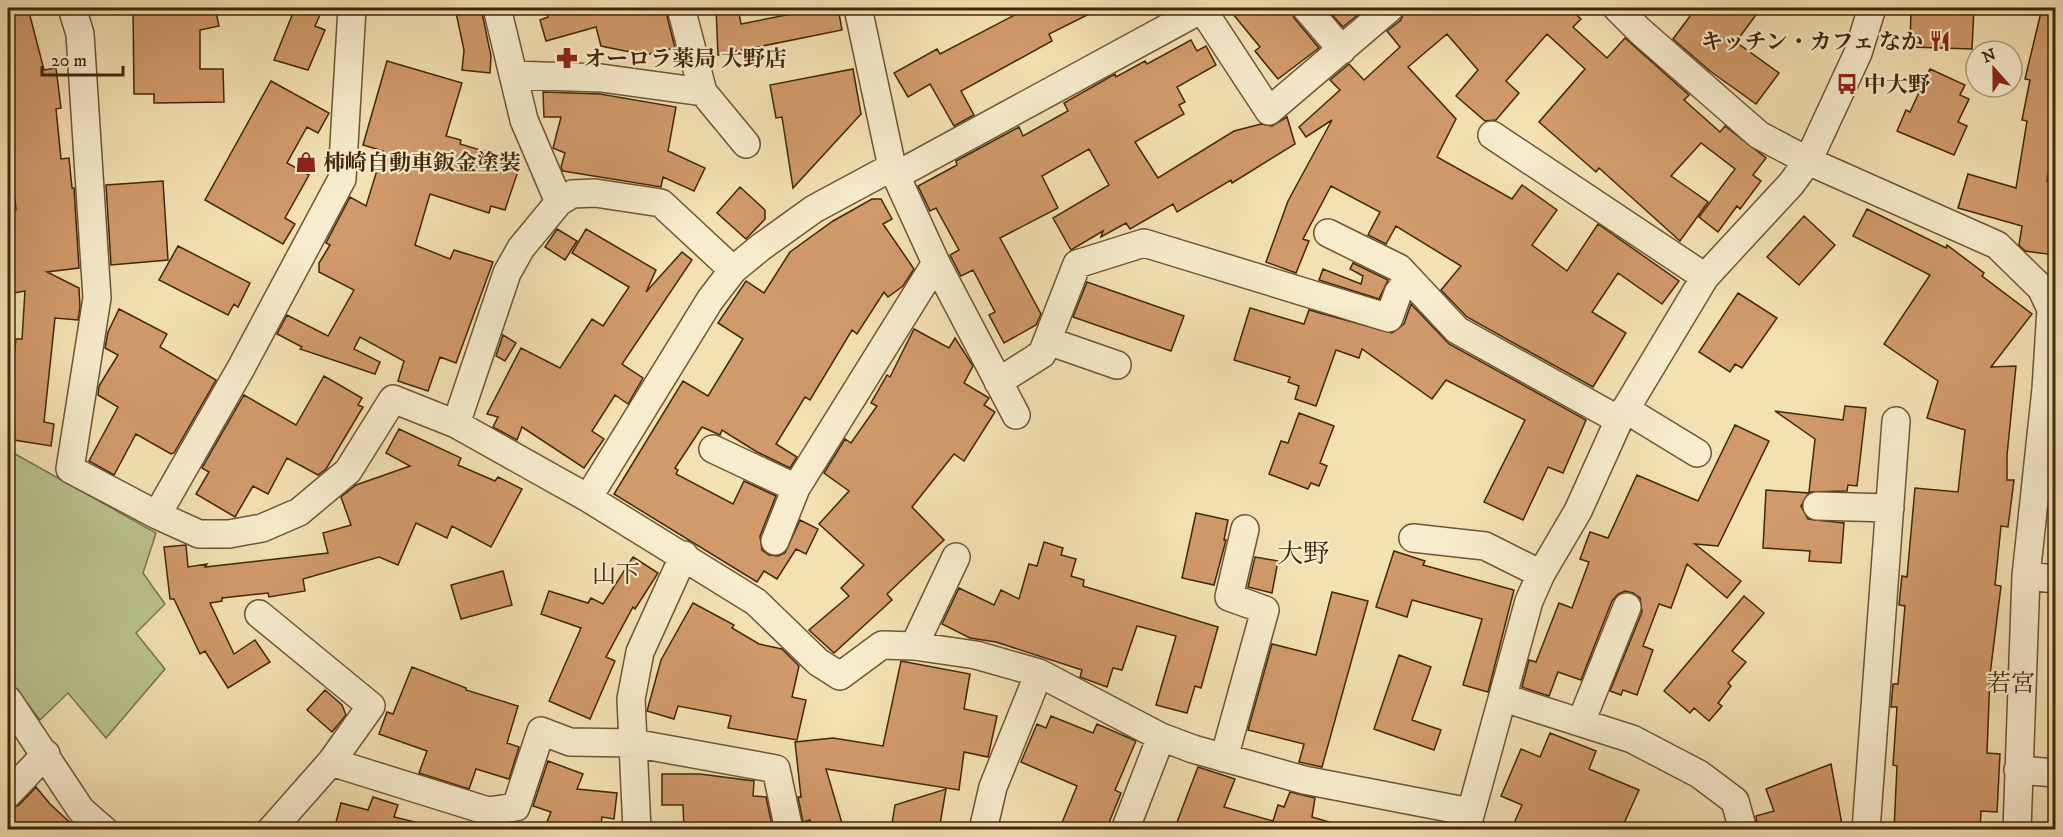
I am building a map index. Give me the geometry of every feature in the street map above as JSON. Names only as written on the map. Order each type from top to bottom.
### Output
[{"type":"street","points":[[72,8],[80,34],[96,298],[70,469],[157,515],[199,534],[228,534],[262,528],[299,512],[348,471],[393,399],[456,424],[684,555],[756,602],[818,662],[840,676],[882,645],[914,646],[976,655],[1039,673],[1161,736],[1224,758],[1468,821],[1504,698],[1529,601],[1541,574],[1578,511],[1622,415],[1705,277],[1791,184],[1808,161],[1858,53],[1872,8]]},
{"type":"street","points":[[157,515],[242,368],[342,179],[351,8]]},
{"type":"street","points":[[497,8],[524,120],[559,202]]},
{"type":"street","points":[[681,8],[703,92],[746,144]]},
{"type":"street","points":[[858,8],[894,171],[936,263],[1016,415]]},
{"type":"street","points":[[1306,8],[1342,50]]},
{"type":"street","points":[[588,498],[710,300],[733,270],[814,209],[894,171],[1202,9],[1269,111],[1390,8]]},
{"type":"street","points":[[1617,8],[1640,31],[1759,135],[1808,161],[1998,245],[2048,284],[2051,309],[2051,389],[2026,576],[2017,830]]},
{"type":"street","points":[[513,75],[601,78],[703,92]]},
{"type":"street","points":[[1492,135],[1705,277]]},
{"type":"street","points":[[456,424],[507,273],[521,248],[559,202],[572,194],[596,193],[661,203],[733,270]]},
{"type":"street","points":[[1328,233],[1399,268],[1457,330],[1697,453]]},
{"type":"street","points":[[998,382],[1042,354],[1077,264],[1144,243],[1389,318],[1398,293],[1410,280]]},
{"type":"street","points":[[775,541],[796,488],[936,263]]},
{"type":"street","points":[[1048,341],[1117,364]]},
{"type":"street","points":[[1866,830],[1896,421]]},
{"type":"street","points":[[713,449],[796,488]]},
{"type":"street","points":[[1817,506],[1890,508]]},
{"type":"street","points":[[1224,758],[1265,610],[1229,597],[1245,529]]},
{"type":"street","points":[[1413,538],[1485,546],[1541,574]]},
{"type":"street","points":[[637,830],[631,699],[640,652],[684,555]]},
{"type":"street","points":[[914,646],[956,557]]},
{"type":"street","points":[[2026,576],[2055,579]]},
{"type":"street","points":[[1581,722],[1627,607]]},
{"type":"street","points":[[258,614],[371,706],[331,762],[271,830]]},
{"type":"street","points":[[983,830],[993,787],[1039,673]]},
{"type":"street","points":[[1504,698],[1632,739],[1699,774],[1735,801],[1743,830]]},
{"type":"street","points":[[8,700],[46,754],[81,810],[104,830]]},
{"type":"street","points":[[331,762],[488,811],[516,807],[541,731],[570,742],[633,743],[776,769],[789,830]]},
{"type":"street","points":[[1125,830],[1161,736]]},
{"type":"street","points":[[8,794],[46,754]]},
{"type":"street","points":[[2018,770],[2055,773]]},
{"type":"green space","points":[[8,450],[156,533],[143,573],[165,604],[136,633],[165,669],[106,738],[68,693],[40,720],[8,678]]},
{"type":"building","points":[[8,8],[28,8],[44,70],[56,68],[61,108],[56,109],[61,159],[69,158],[72,188],[74,188],[79,268],[47,272],[79,288],[80,307],[78,320],[55,318],[44,422],[54,424],[51,446],[14,440],[15,431],[8,429],[8,392],[10,393],[16,339],[22,339],[25,291],[8,294],[8,210],[16,210],[8,127]]},
{"type":"building","points":[[133,8],[215,8],[219,26],[200,30],[200,69],[223,69],[224,102],[154,103],[154,94],[134,94]]},
{"type":"building","points":[[295,8],[323,8],[315,26],[325,30],[308,70],[274,60]]},
{"type":"building","points":[[455,8],[481,8],[491,56],[490,73],[462,70],[464,50]]},
{"type":"building","points":[[545,8],[665,8],[675,48],[645,55],[601,46],[596,27],[546,41],[540,20],[548,17]]},
{"type":"building","points":[[716,8],[738,8],[741,24],[822,8],[838,8],[842,30],[718,55]]},
{"type":"building","points":[[1028,8],[1101,8],[1049,34],[1052,41],[961,91],[974,115],[954,126],[930,84],[908,97],[894,73],[937,49],[940,54]]},
{"type":"building","points":[[1228,8],[1291,8],[1294,18],[1319,48],[1278,79],[1255,51],[1260,47]]},
{"type":"building","points":[[1326,8],[1366,8],[1343,27]]},
{"type":"building","points":[[1405,8],[1569,8],[1581,19],[1573,27],[1607,58],[1625,38],[1689,95],[1684,100],[1720,132],[1725,126],[1766,158],[1753,175],[1761,181],[1740,209],[1737,206],[1718,232],[1699,217],[1735,169],[1701,143],[1671,176],[1708,202],[1680,241],[1599,168],[1596,172],[1539,122],[1585,69],[1547,34],[1506,81],[1519,93],[1496,120],[1485,121],[1456,96],[1478,70],[1447,34],[1408,67],[1456,119],[1437,157],[1512,199],[1522,185],[1557,210],[1532,245],[1567,271],[1598,224],[1679,281],[1662,304],[1618,273],[1592,312],[1626,333],[1593,387],[1467,317],[1441,290],[1461,266],[1396,226],[1386,244],[1368,235],[1380,212],[1331,186],[1303,239],[1309,241],[1296,273],[1266,262],[1288,201],[1332,120],[1306,137],[1299,127],[1340,90],[1330,80],[1349,64],[1364,80],[1400,47],[1387,31],[1401,20]]},
{"type":"building","points":[[1696,8],[1761,8],[1736,42],[1779,73],[1756,104],[1710,71],[1673,39]]},
{"type":"building","points":[[1920,8],[1974,8],[1972,39],[1964,39],[1964,49],[1910,47],[1911,10]]},
{"type":"building","points":[[2042,8],[2055,8],[2055,129],[2047,181],[2055,182],[2055,255],[2025,251],[2019,245],[2022,226],[1958,208],[1968,174],[2016,188],[2027,121],[2022,120],[2030,80],[2025,79]]},
{"type":"building","points":[[1191,40],[1197,51],[1206,46],[1216,65],[1177,87],[1185,102],[1179,105],[1184,114],[1135,142],[1158,178],[1234,131],[1261,124],[1272,126],[1287,117],[1295,144],[1232,183],[1231,180],[1177,212],[1173,204],[1130,229],[1126,223],[1101,237],[1103,231],[1071,250],[1053,218],[1109,185],[1089,149],[1042,176],[1058,208],[1000,238],[1041,314],[1036,325],[1004,343],[989,315],[995,312],[973,270],[961,276],[950,255],[959,250],[936,208],[930,211],[918,186],[957,165],[956,161],[1019,127],[1023,136],[1068,111],[1064,103],[1115,74],[1116,77],[1145,61],[1147,64]]},
{"type":"building","points":[[387,61],[462,83],[446,136],[461,140],[460,144],[521,162],[505,210],[491,206],[489,213],[430,194],[415,245],[450,259],[454,250],[493,262],[456,363],[440,357],[428,391],[398,381],[404,361],[360,337],[354,349],[380,362],[375,374],[300,349],[302,347],[277,334],[287,315],[328,336],[354,290],[319,272],[319,263],[330,245],[326,243],[350,197],[366,206],[383,151],[363,145]]},
{"type":"building","points":[[853,69],[861,114],[793,188],[782,117],[776,118],[770,85]]},
{"type":"building","points":[[1930,69],[1964,85],[1960,95],[1964,99],[1969,99],[1958,122],[1967,126],[1954,155],[1897,131],[1906,110],[1910,112]]},
{"type":"building","points":[[271,81],[329,113],[318,133],[307,127],[287,163],[309,175],[285,218],[295,224],[283,244],[205,200]]},
{"type":"building","points":[[543,92],[600,94],[676,107],[668,151],[705,168],[694,191],[663,177],[661,187],[563,171],[561,167],[565,153],[553,148],[561,117],[544,117]]},
{"type":"building","points":[[163,181],[168,260],[111,265],[106,185]]},
{"type":"building","points":[[740,187],[765,210],[765,219],[746,239],[717,213]]},
{"type":"building","points":[[872,199],[881,199],[892,219],[883,224],[914,269],[903,286],[888,297],[884,292],[857,334],[852,330],[810,400],[805,397],[776,444],[797,457],[790,468],[757,452],[722,430],[720,435],[702,427],[675,468],[678,470],[676,474],[733,504],[744,481],[776,496],[760,536],[762,550],[769,555],[778,556],[785,553],[800,520],[818,529],[806,554],[796,549],[777,579],[764,571],[757,582],[614,494],[683,381],[708,396],[743,339],[718,323],[746,281],[764,293],[790,252],[833,221]]},
{"type":"building","points":[[1867,209],[1946,248],[1947,245],[1984,273],[1982,276],[2032,314],[1991,367],[2016,366],[2007,455],[2007,480],[2014,480],[2008,527],[2001,526],[1995,585],[2001,586],[1990,675],[1987,753],[2000,754],[1997,812],[1981,811],[1980,830],[1894,830],[1897,766],[1893,765],[1897,707],[1891,707],[1893,684],[1898,684],[1905,606],[1899,605],[1902,576],[1907,577],[1915,488],[1958,492],[1965,430],[1927,418],[1938,381],[1884,344],[1930,275],[1853,236]]},
{"type":"building","points":[[1804,216],[1835,245],[1799,285],[1767,257]]},
{"type":"building","points":[[557,229],[577,241],[565,260],[545,247]]},
{"type":"building","points":[[586,229],[656,270],[646,292],[682,252],[692,260],[622,364],[643,378],[628,404],[615,395],[592,431],[604,439],[584,468],[522,427],[517,440],[493,427],[498,417],[487,414],[521,348],[560,368],[592,319],[603,326],[629,287],[572,253]]},
{"type":"building","points":[[178,246],[250,283],[238,307],[234,304],[228,315],[159,280]]},
{"type":"building","points":[[1353,263],[1388,280],[1379,299],[1319,280],[1323,269],[1361,284],[1363,276],[1350,269]]},
{"type":"building","points":[[1087,282],[1184,316],[1171,351],[1073,317]]},
{"type":"building","points":[[1738,293],[1777,318],[1742,368],[1735,364],[1730,372],[1699,352]]},
{"type":"building","points":[[1411,304],[1449,344],[1586,420],[1563,473],[1548,467],[1523,520],[1484,502],[1525,420],[1446,380],[1432,399],[1362,349],[1359,358],[1336,350],[1316,406],[1295,399],[1299,386],[1288,382],[1290,377],[1234,360],[1250,308],[1304,324],[1309,310],[1392,333],[1404,324]]},
{"type":"building","points":[[119,309],[167,334],[160,347],[216,380],[174,453],[171,454],[136,434],[114,475],[89,461],[118,407],[98,395],[99,386],[118,355],[105,348],[108,332]]},
{"type":"building","points":[[914,329],[949,348],[955,338],[973,366],[964,383],[989,398],[984,405],[995,412],[964,461],[954,454],[912,507],[944,540],[887,594],[892,600],[834,653],[809,630],[849,596],[841,588],[864,565],[819,524],[849,491],[824,473],[845,439],[851,443],[877,406],[871,403],[887,375],[890,377]]},
{"type":"building","points":[[503,335],[516,343],[505,361],[496,356]]},
{"type":"building","points":[[324,376],[362,398],[358,405],[363,407],[326,469],[318,475],[287,458],[268,494],[253,486],[235,517],[196,494],[209,472],[202,468],[244,395],[296,425]]},
{"type":"building","points":[[1845,406],[1866,408],[1857,486],[1848,485],[1847,491],[1809,492],[1815,439],[1775,411],[1843,420]]},
{"type":"building","points":[[1299,413],[1334,426],[1320,463],[1327,466],[1319,486],[1311,483],[1308,489],[1269,474],[1281,441],[1288,443]]},
{"type":"building","points":[[1735,425],[1769,441],[1718,546],[1695,544],[1741,581],[1727,598],[1687,564],[1671,608],[1659,604],[1643,646],[1653,650],[1637,695],[1623,690],[1621,695],[1610,691],[1642,612],[1640,598],[1625,591],[1618,594],[1612,601],[1581,680],[1558,672],[1549,696],[1522,687],[1529,660],[1536,662],[1559,603],[1572,608],[1589,562],[1580,559],[1590,532],[1608,538],[1637,475],[1698,501]]},
{"type":"building","points":[[399,429],[461,458],[458,465],[495,481],[498,477],[522,489],[491,547],[452,526],[447,538],[416,523],[398,565],[379,557],[303,579],[305,591],[269,597],[268,593],[222,598],[222,601],[210,603],[234,654],[255,640],[270,662],[228,688],[205,651],[200,654],[174,599],[170,599],[164,547],[186,545],[188,567],[328,553],[323,533],[351,525],[341,497],[356,485],[410,466],[386,453]]},
{"type":"building","points":[[1766,490],[1809,493],[1801,506],[1808,519],[1844,523],[1841,563],[1809,561],[1810,551],[1763,548]]},
{"type":"building","points":[[1196,513],[1228,520],[1224,540],[1226,540],[1214,585],[1182,578]]},
{"type":"building","points":[[1044,542],[1063,548],[1061,555],[1076,559],[1071,576],[1084,580],[1083,586],[1218,627],[1201,688],[1195,686],[1187,713],[1156,705],[1176,636],[1137,626],[1122,670],[1113,668],[1107,687],[1080,677],[1082,670],[996,642],[970,638],[942,624],[959,588],[994,605],[1001,590],[1019,599],[1029,564],[1037,566]]},
{"type":"building","points":[[1394,551],[1425,561],[1423,565],[1514,590],[1488,692],[1463,685],[1482,619],[1412,600],[1407,617],[1376,607]]},
{"type":"building","points":[[633,557],[658,573],[635,609],[633,607],[606,657],[615,661],[590,719],[549,701],[581,628],[541,614],[549,591],[588,603],[591,598],[603,604]]},
{"type":"building","points":[[1255,557],[1278,561],[1272,593],[1248,587]]},
{"type":"building","points":[[503,571],[512,605],[461,619],[451,585]]},
{"type":"building","points":[[1332,592],[1368,601],[1322,767],[1299,762],[1304,744],[1248,730],[1272,644],[1316,655]]},
{"type":"building","points":[[1744,596],[1764,613],[1732,651],[1746,662],[1728,683],[1731,686],[1718,703],[1722,706],[1709,721],[1694,708],[1690,713],[1664,691]]},
{"type":"building","points":[[693,603],[734,625],[732,628],[759,644],[782,649],[799,666],[792,697],[806,700],[797,740],[728,728],[731,716],[678,706],[674,719],[647,711],[661,660]]},
{"type":"building","points":[[1399,655],[1431,667],[1412,720],[1441,730],[1434,750],[1374,729]]},
{"type":"building","points":[[901,661],[970,674],[964,709],[997,716],[988,757],[964,752],[959,790],[826,769],[844,830],[813,830],[810,820],[803,822],[798,797],[801,797],[795,742],[833,738],[883,746]]},
{"type":"building","points":[[412,667],[466,688],[466,690],[518,706],[507,743],[519,747],[509,779],[476,769],[469,789],[419,773],[427,751],[379,734],[387,712],[393,714]]},
{"type":"building","points":[[325,690],[342,705],[346,715],[332,732],[307,710]]},
{"type":"building","points":[[1051,716],[1093,733],[1097,724],[1136,741],[1115,790],[1121,793],[1106,830],[1059,830],[1077,786],[1021,762],[1037,724],[1046,728]]},
{"type":"building","points":[[1550,733],[1596,751],[1589,769],[1639,790],[1621,830],[1511,830],[1522,805],[1501,796],[1521,749],[1540,757]]},
{"type":"building","points":[[548,761],[583,774],[577,789],[617,793],[614,819],[602,817],[600,830],[546,824],[551,812],[533,806]]},
{"type":"building","points":[[1831,764],[1843,830],[1758,830],[1756,816],[1774,811],[1766,789]]},
{"type":"building","points":[[1198,767],[1235,779],[1224,807],[1273,821],[1278,805],[1284,807],[1290,792],[1315,798],[1312,817],[1339,825],[1338,830],[1174,830]]},
{"type":"building","points":[[662,774],[700,774],[754,781],[753,796],[766,797],[773,830],[684,830],[683,805],[662,805]]},
{"type":"building","points":[[36,787],[50,804],[78,830],[8,830],[8,809],[19,805]]},
{"type":"building","points":[[946,789],[939,830],[891,830],[895,805]]},
{"type":"building","points":[[373,797],[398,805],[394,817],[415,822],[414,830],[334,830],[341,803],[368,810]]},
{"type":"place","name":"キッチン・カフェ なか","points":[[1940,41]]},
{"type":"place","name":"オーロラ薬局 大野店","points":[[567,58]]},
{"type":"place","name":"中大野","points":[[1847,84]]},
{"type":"place","name":"柿崎自動車鈑金塗装","points":[[306,162]]},
{"type":"district","name":"大野","points":[[1303,553]]},
{"type":"district","name":"山下","points":[[616,574]]},
{"type":"district","name":"若宮","points":[[2011,683]]}]
